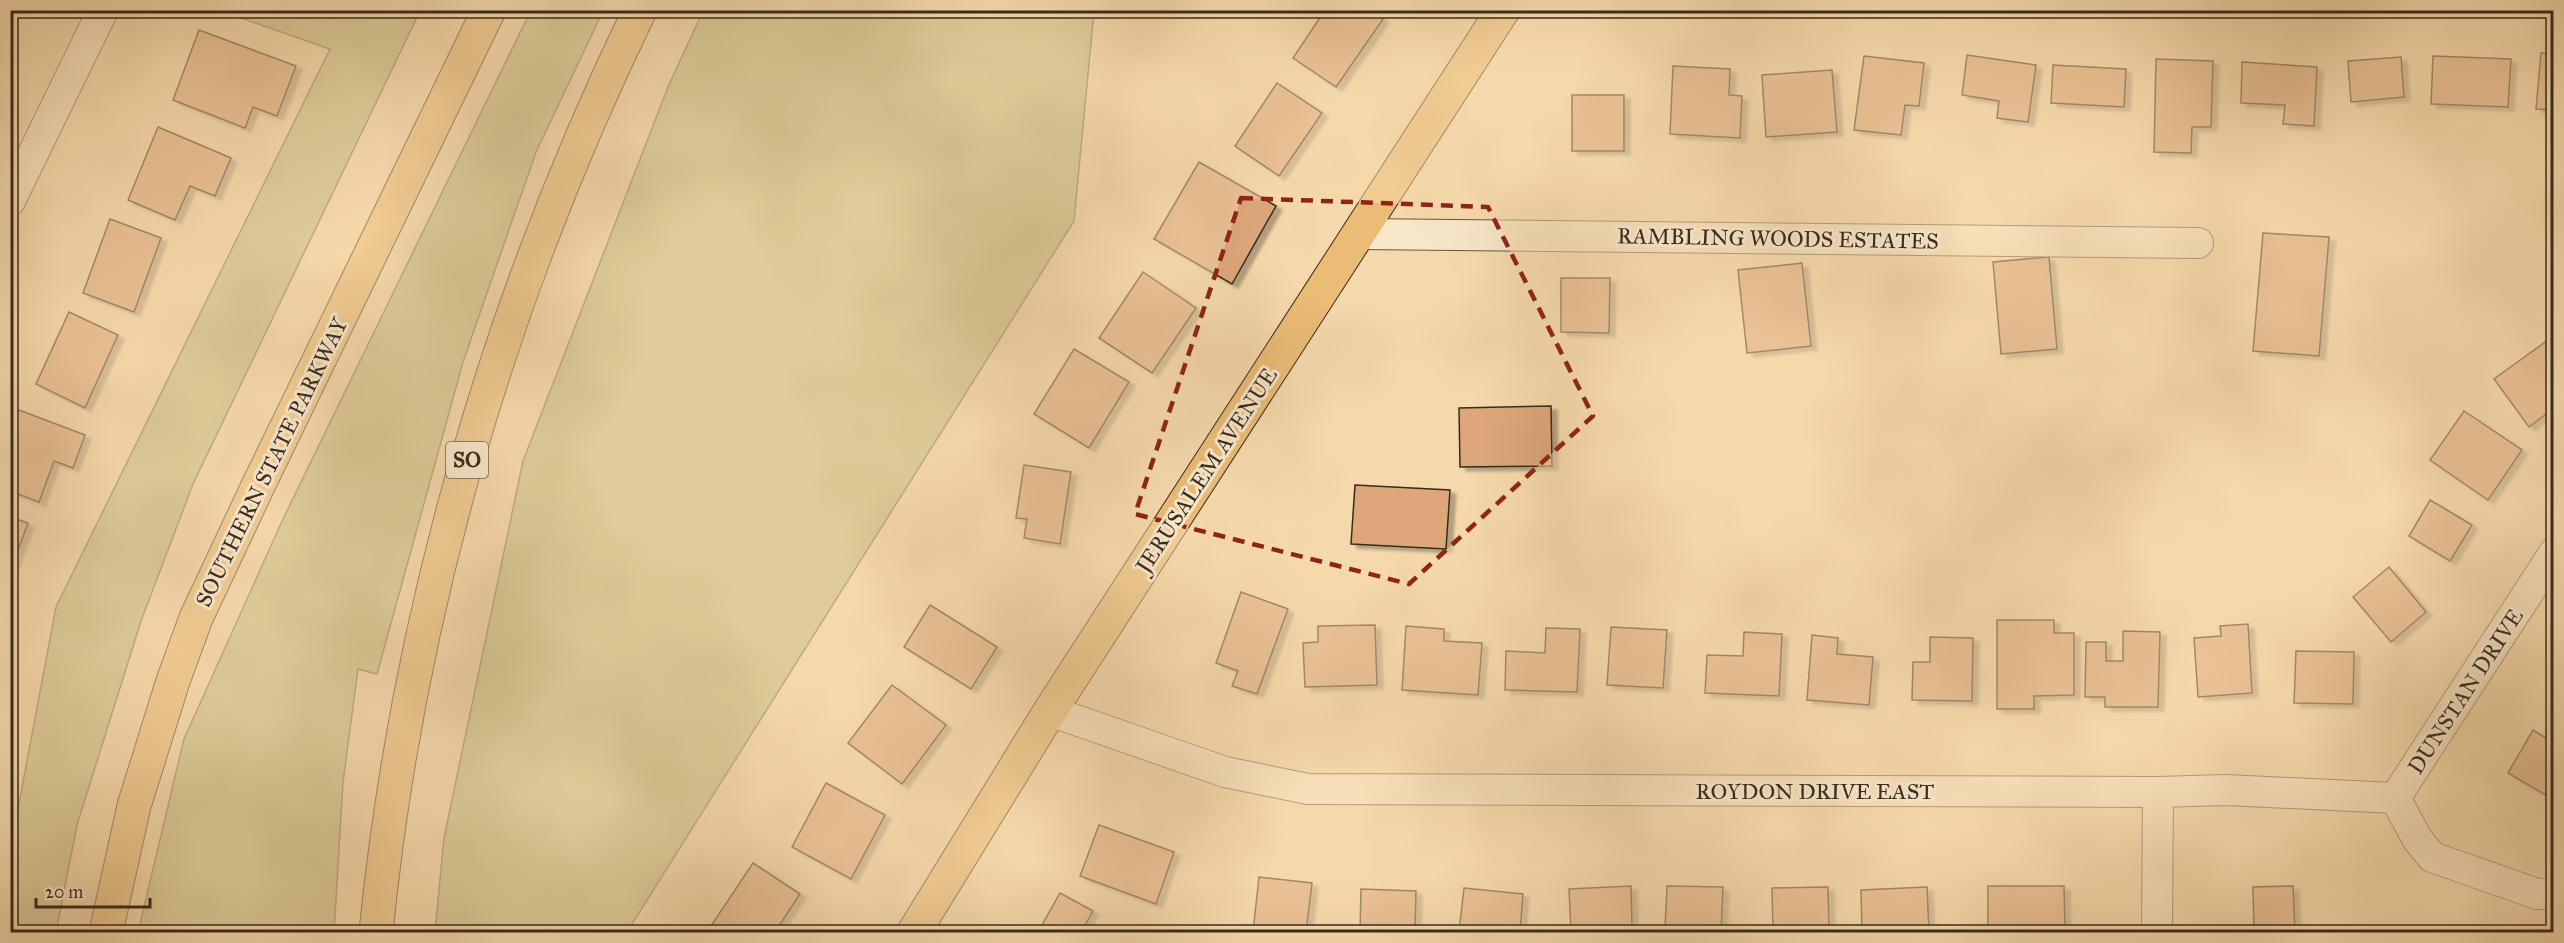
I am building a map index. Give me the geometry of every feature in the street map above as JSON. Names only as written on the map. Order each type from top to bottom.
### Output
[{"type":"main road","points":[[401,195],[464,10]]},
{"type":"main road","name":"SOUTHERN STATE PARKWAY","points":[[106,933],[116,877],[134,806],[173,681],[196,618],[489,10]]},
{"type":"main road","name":"SO","points":[[376,933],[386,840],[409,702],[438,566],[474,432],[518,300],[569,166],[640,10]]},
{"type":"main road","name":"JERUSALEM AVENUE","points":[[914,933],[1050,711],[1503,10]]},
{"type":"street","points":[[10,201],[103,10]]},
{"type":"street","name":"RAMBLING WOODS ESTATES","points":[[1359,234],[2198,243]]},
{"type":"street","name":"DUNSTAN DRIVE","points":[[2395,798],[2553,553]]},
{"type":"street","name":"ROYDON DRIVE EAST","points":[[1050,711],[1225,772],[1308,789],[2158,792],[2226,790],[2395,798]]},
{"type":"street","points":[[2157,933],[2158,792]]},
{"type":"street","points":[[2395,798],[2418,840],[2432,857],[2537,894],[2553,894]]},
{"type":"highlighted area","points":[[1241,198],[1488,207],[1593,416],[1409,584],[1135,514]]},
{"type":"shaded area","points":[[531,10],[603,11],[536,152],[463,362],[377,674],[358,669],[343,782],[334,932],[138,932],[184,739],[283,519]]},
{"type":"shaded area","points":[[221,11],[420,11],[193,484],[141,621],[77,825],[56,932],[11,932],[11,846],[56,607],[330,49]]},
{"type":"shaded area","points":[[703,11],[1094,11],[1074,221],[627,932],[435,932],[444,838],[523,461],[668,87]]},
{"type":"building","points":[[1325,10],[1371,10],[1383,19],[1336,87],[1293,58]]},
{"type":"building","points":[[199,30],[296,66],[277,116],[253,107],[245,128],[173,100]]},
{"type":"building","points":[[2541,53],[2554,54],[2554,110],[2536,109]]},
{"type":"building","points":[[1967,55],[2036,65],[2028,122],[1997,118],[1999,101],[1962,95]]},
{"type":"building","points":[[1864,56],[1924,63],[1919,106],[1905,105],[1901,135],[1854,130]]},
{"type":"building","points":[[2433,56],[2511,59],[2508,107],[2431,104]]},
{"type":"building","points":[[2401,57],[2404,97],[2351,102],[2348,61]]},
{"type":"building","points":[[2156,59],[2213,61],[2211,127],[2192,127],[2191,153],[2154,152]]},
{"type":"building","points":[[2242,62],[2317,67],[2314,126],[2283,124],[2285,105],[2241,103]]},
{"type":"building","points":[[2053,65],[2126,69],[2124,107],[2051,103]]},
{"type":"building","points":[[1673,66],[1730,69],[1729,95],[1742,96],[1740,138],[1670,134]]},
{"type":"building","points":[[1832,70],[1837,132],[1766,137],[1762,75]]},
{"type":"building","points":[[1277,83],[1322,113],[1279,176],[1235,146]]},
{"type":"building","points":[[1572,95],[1624,95],[1624,151],[1572,151]]},
{"type":"building","points":[[158,127],[231,158],[215,196],[190,186],[175,220],[128,200]]},
{"type":"building","points":[[1199,162],[1276,206],[1232,284],[1154,239]]},
{"type":"building","points":[[110,219],[161,238],[134,312],[83,293]]},
{"type":"building","points":[[2263,233],[2329,237],[2319,356],[2253,351]]},
{"type":"building","points":[[2049,257],[2057,349],[2001,354],[1993,262]]},
{"type":"building","points":[[1802,263],[1811,346],[1747,353],[1738,270]]},
{"type":"building","points":[[1143,272],[1196,308],[1152,373],[1099,338]]},
{"type":"building","points":[[1561,278],[1610,278],[1609,333],[1561,332]]},
{"type":"building","points":[[69,312],[118,335],[85,408],[36,384]]},
{"type":"building","points":[[2548,340],[2554,348],[2554,408],[2529,427],[2494,379]]},
{"type":"building","points":[[1074,349],[1129,382],[1089,448],[1034,414]]},
{"type":"building","points":[[1551,406],[1552,466],[1460,467],[1459,408]]},
{"type":"building","points":[[19,410],[85,435],[73,468],[54,461],[39,502],[10,491],[10,432]]},
{"type":"building","points":[[2464,411],[2522,450],[2488,500],[2430,460]]},
{"type":"building","points":[[1024,465],[1071,472],[1060,544],[1024,538],[1027,519],[1016,518]]},
{"type":"building","points":[[1355,485],[1450,490],[1446,549],[1351,544]]},
{"type":"building","points":[[2430,500],[2472,525],[2450,561],[2409,536]]},
{"type":"building","points":[[10,517],[28,523],[10,572]]},
{"type":"building","points":[[2389,567],[2426,612],[2391,642],[2353,597]]},
{"type":"building","points":[[1241,592],[1288,609],[1257,694],[1232,686],[1238,671],[1216,663]]},
{"type":"building","points":[[930,605],[997,647],[971,689],[904,647]]},
{"type":"building","points":[[1997,620],[2054,620],[2054,633],[2074,633],[2074,695],[2034,696],[2034,709],[1997,709]]},
{"type":"building","points":[[2248,624],[2252,693],[2198,697],[2194,638],[2221,636],[2220,626]]},
{"type":"building","points":[[1375,625],[1377,685],[1305,687],[1303,643],[1318,642],[1318,626]]},
{"type":"building","points":[[1406,626],[1444,629],[1444,641],[1482,643],[1478,695],[1402,690]]},
{"type":"building","points":[[1611,627],[1667,630],[1663,688],[1607,685]]},
{"type":"building","points":[[1546,628],[1580,629],[1577,692],[1505,690],[1506,651],[1545,653]]},
{"type":"building","points":[[2123,631],[2160,632],[2158,707],[2105,707],[2105,697],[2085,697],[2086,642],[2106,642],[2106,661],[2123,661]]},
{"type":"building","points":[[1744,632],[1782,634],[1779,696],[1705,693],[1707,655],[1743,656]]},
{"type":"building","points":[[1812,635],[1838,638],[1837,654],[1873,657],[1869,705],[1807,700]]},
{"type":"building","points":[[1930,637],[1973,638],[1972,701],[1912,700],[1913,662],[1930,662]]},
{"type":"building","points":[[2296,651],[2354,652],[2353,704],[2294,703]]},
{"type":"building","points":[[892,685],[946,725],[902,784],[848,743]]},
{"type":"building","points":[[2533,730],[2554,743],[2554,800],[2508,773]]},
{"type":"building","points":[[826,783],[885,815],[851,879],[792,847]]},
{"type":"building","points":[[1099,825],[1174,852],[1156,904],[1080,876]]},
{"type":"building","points":[[753,863],[800,894],[775,932],[714,932],[709,929]]},
{"type":"building","points":[[1259,877],[1312,883],[1306,932],[1253,932]]},
{"type":"building","points":[[1631,886],[1632,926],[1598,927],[1599,932],[1571,932],[1569,889]]},
{"type":"building","points":[[1667,886],[1723,887],[1721,931],[1665,929]]},
{"type":"building","points":[[1988,886],[2064,886],[2065,930],[1988,931]]},
{"type":"building","points":[[2293,886],[2295,932],[2254,932],[2253,887]]},
{"type":"building","points":[[1828,887],[1829,932],[1773,932],[1772,888]]},
{"type":"building","points":[[1927,887],[1929,932],[1862,932],[1861,890]]},
{"type":"building","points":[[1464,888],[1523,894],[1520,931],[1496,928],[1496,932],[1459,932]]},
{"type":"building","points":[[1361,889],[1416,891],[1415,930],[1360,932]]},
{"type":"building","points":[[1060,893],[1093,911],[1081,932],[1038,932]]}]
